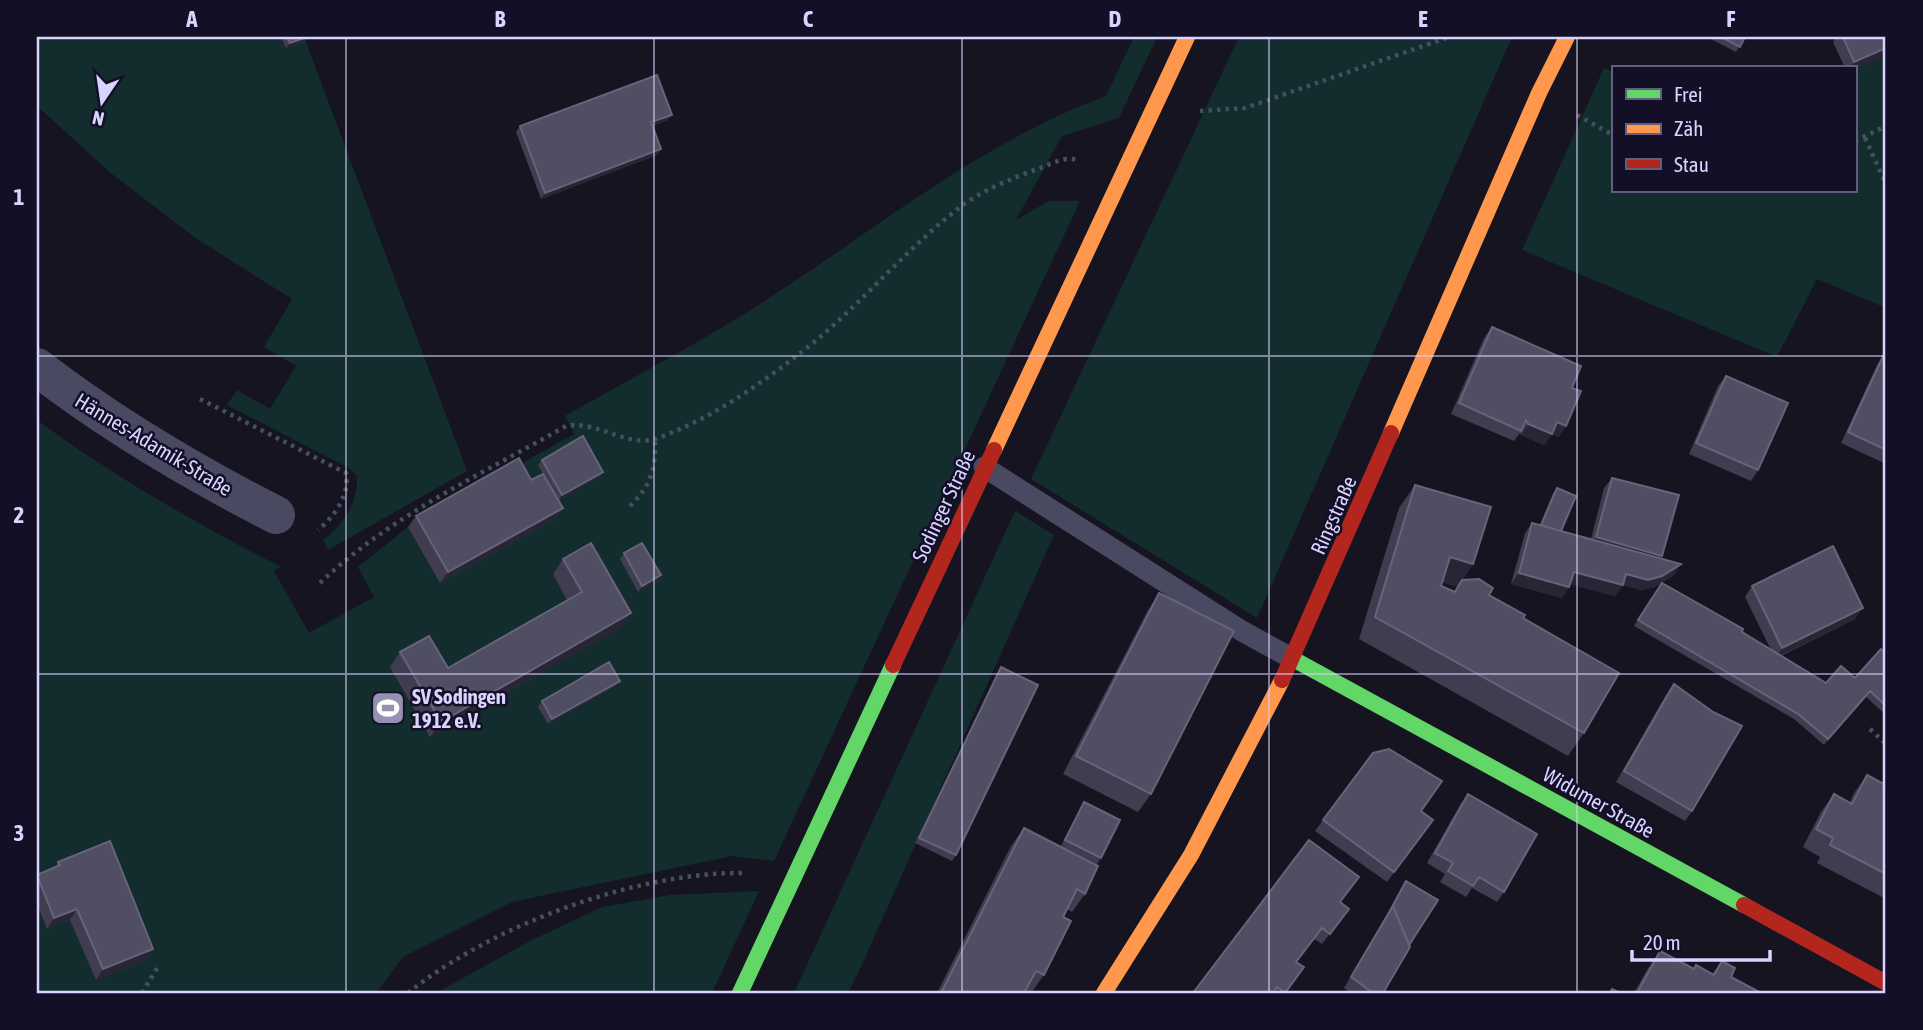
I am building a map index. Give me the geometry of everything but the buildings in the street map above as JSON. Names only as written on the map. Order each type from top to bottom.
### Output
[{"type":"street","name":"Sodinger Straße","points":[[740,993],[1187,37]]},
{"type":"street","name":"Ringstraße","points":[[1104,993],[1191,855],[1293,659],[1539,93],[1567,37]]},
{"type":"street","name":"Hännes-Adamik-Straße","points":[[37,367],[79,400],[165,456],[276,515]]},
{"type":"street","name":"Widumer Straße","points":[[1293,659],[1886,983]]},
{"type":"lane","points":[[984,467],[1242,631],[1293,659]]},
{"type":"path","points":[[1158,99],[1206,113],[1245,108],[1449,37]]},
{"type":"path","points":[[1856,141],[1886,126]]},
{"type":"path","points":[[1865,138],[1886,184]]},
{"type":"path","points":[[320,583],[361,547],[402,519],[566,426],[577,424],[634,439],[655,440],[730,404],[801,353],[960,207],[1014,178],[1073,158]]},
{"type":"path","points":[[200,399],[346,473],[348,484],[344,498],[326,524],[316,532]]},
{"type":"path","points":[[630,506],[644,492],[652,475],[655,440]]},
{"type":"path","points":[[1870,729],[1886,744]]},
{"type":"path","points":[[408,993],[432,973],[531,922],[597,895],[714,872],[762,873],[793,880]]},
{"type":"path","points":[[142,993],[159,965]]},
{"type":"green space","points":[[37,37],[304,37],[467,471],[328,550],[323,540],[348,512],[355,495],[357,476],[349,468],[227,405],[237,390],[270,409],[296,366],[264,347],[292,299],[197,239],[112,174],[37,106]]},
{"type":"green space","points":[[1134,37],[1157,37],[1119,118],[1062,136],[1016,220],[1049,201],[1080,201],[774,861],[732,856],[512,902],[403,957],[376,993],[37,993],[37,420],[156,498],[281,567],[274,571],[309,633],[374,597],[358,567],[408,527],[574,434],[565,416],[741,316],[963,168],[1009,141],[1106,96]]},
{"type":"green space","points":[[1239,37],[1512,37],[1257,618],[1031,479]]},
{"type":"green space","points":[[1886,55],[1886,308],[1817,279],[1777,357],[1522,250],[1604,68],[1612,72],[1612,192],[1856,192],[1856,69]]},
{"type":"green space","points":[[1015,511],[1054,535],[859,971],[848,993],[794,993]]},
{"type":"green space","points":[[759,891],[712,993],[436,993],[530,941],[602,907],[670,895]]},
{"type":"traffic: fast","points":[[1293,659],[1744,905]]},
{"type":"traffic: fast","points":[[740,993],[893,665]]},
{"type":"traffic: slow","points":[[994,450],[1187,37]]},
{"type":"traffic: slow","points":[[1391,433],[1539,93],[1567,37]]},
{"type":"traffic: slow","points":[[1104,993],[1191,855],[1282,680]]},
{"type":"traffic: jam","points":[[1282,680],[1391,433]]},
{"type":"traffic: jam","points":[[893,665],[994,450]]},
{"type":"traffic: jam","points":[[1744,905],[1886,983]]},
{"type":"place","name":"SV Sodingen 1912 e.V.","points":[[388,708]]}]
